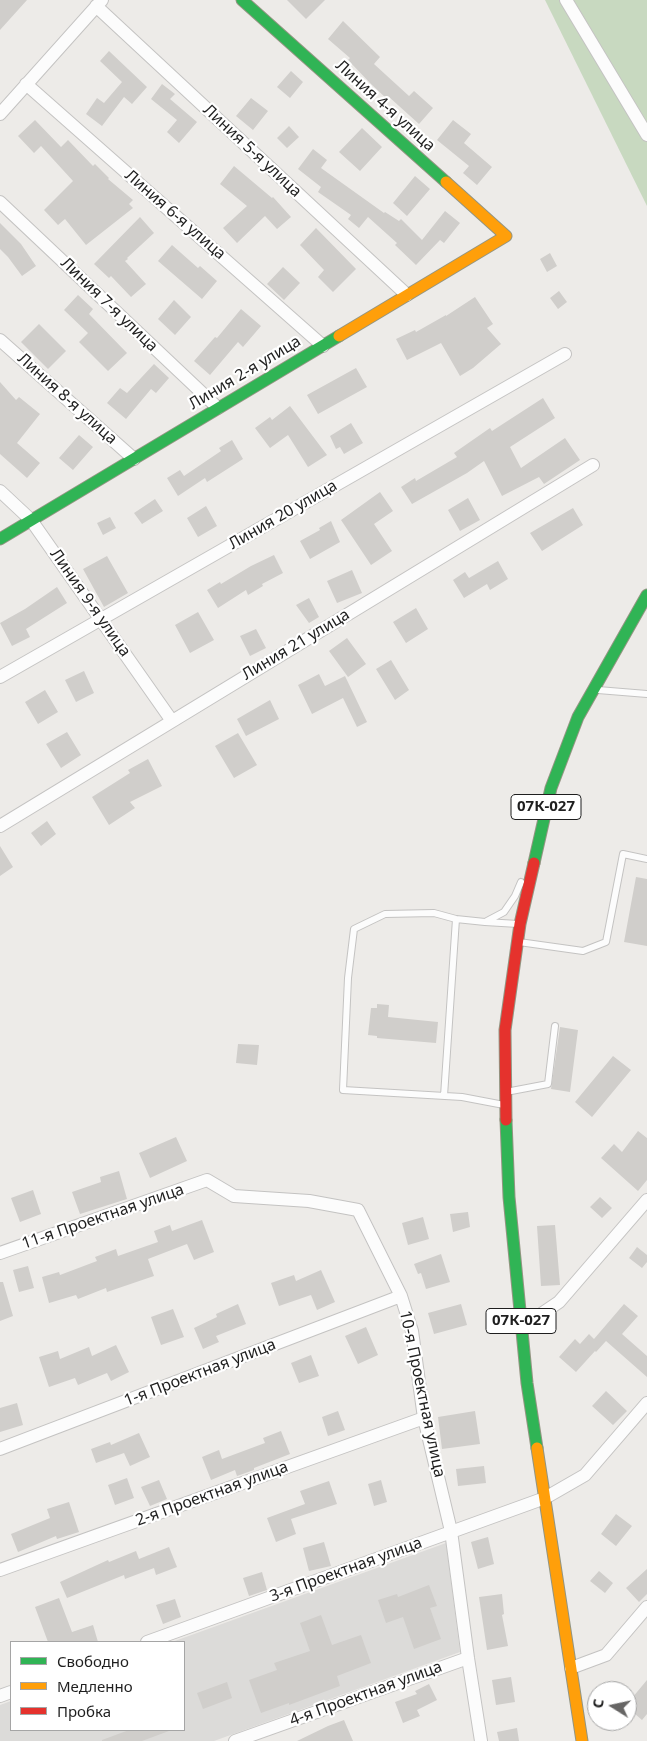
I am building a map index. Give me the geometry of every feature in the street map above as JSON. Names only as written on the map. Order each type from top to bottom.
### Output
[{"type":"main road","name":"Линия 4-я улица","points":[[242,0],[506,236]]},
{"type":"main road","name":"Линия 2-я улица","points":[[0,538],[506,236]]},
{"type":"main road","name":"07К-027","points":[[582,1741],[527,1384],[509,1197],[505,1105],[505,1030],[520,924],[551,788],[578,718],[647,595]]},
{"type":"street","points":[[566,0],[647,135]]},
{"type":"street","points":[[0,114],[99,3]]},
{"type":"street","name":"Линия 5-я улица","points":[[99,3],[408,295]]},
{"type":"street","name":"Линия 6-я улица","points":[[26,84],[323,346]]},
{"type":"street","name":"Линия 7-я улица","points":[[0,202],[218,408]]},
{"type":"street","name":"Линия 8-я улица","points":[[0,340],[134,459]]},
{"type":"street","name":"Линия 20 улица","points":[[0,677],[565,354]]},
{"type":"street","name":"Линия 21 улица","points":[[0,826],[593,465]]},
{"type":"street","name":"Линия 9-я улица","points":[[0,491],[31,520],[172,721]]},
{"type":"street","name":"11-я Проектная улица","points":[[0,1253],[207,1180]]},
{"type":"street","name":"10-я Проектная улица","points":[[207,1180],[234,1196],[309,1201],[358,1210],[401,1296],[412,1332],[424,1418],[451,1531],[481,1741]]},
{"type":"street","points":[[522,1326],[558,1302],[647,1200]]},
{"type":"street","name":"1-я Проектная улица","points":[[0,1449],[401,1296]]},
{"type":"street","name":"3-я Проектная улица","points":[[150,1641],[545,1498],[585,1475],[647,1403]]},
{"type":"street","name":"2-я Проектная улица","points":[[0,1570],[424,1418]]},
{"type":"street","points":[[571,1668],[606,1655],[647,1607]]},
{"type":"street","name":"4-я Проектная улица","points":[[235,1741],[468,1658]]},
{"type":"lane","points":[[594,689],[647,694]]},
{"type":"lane","points":[[525,868],[542,822]]},
{"type":"lane","points":[[517,942],[583,951],[606,942],[623,854],[647,859]]},
{"type":"lane","points":[[485,922],[504,912],[515,896],[523,876]]},
{"type":"lane","points":[[505,1105],[462,1097],[343,1090],[348,978],[354,929],[385,914],[434,913],[485,922],[520,924]]},
{"type":"lane","points":[[444,1096],[456,918]]},
{"type":"lane","points":[[505,1092],[548,1084],[555,1026]]},
{"type":"shaded area","points":[[446,1543],[460,1652],[214,1741],[0,1741],[0,1705],[10,1701],[10,1731],[185,1731],[185,1641],[175,1641]]},
{"type":"green space","points":[[545,0],[647,0],[647,206]]},
{"type":"building","points":[[0,0],[27,0],[0,30]]},
{"type":"building","points":[[287,0],[325,0],[306,19]]},
{"type":"building","points":[[343,21],[380,57],[374,64],[409,96],[414,91],[433,108],[419,124],[389,97],[387,99],[348,60],[350,58],[328,39]]},
{"type":"building","points":[[109,51],[147,87],[132,104],[124,97],[102,126],[86,114],[97,98],[104,103],[122,82],[100,61]]},
{"type":"building","points":[[291,71],[303,82],[290,98],[277,87]]},
{"type":"building","points":[[162,84],[175,94],[170,99],[197,122],[179,143],[167,132],[177,120],[151,99]]},
{"type":"building","points":[[251,98],[268,111],[253,130],[236,116]]},
{"type":"building","points":[[35,120],[61,147],[68,140],[93,166],[95,164],[108,179],[133,200],[129,204],[133,208],[86,245],[65,219],[58,225],[44,210],[73,181],[41,146],[34,153],[18,136]]},
{"type":"building","points":[[453,120],[471,134],[464,143],[492,167],[477,185],[463,173],[469,166],[437,140]]},
{"type":"building","points":[[289,126],[299,137],[287,148],[277,138]]},
{"type":"building","points":[[362,128],[382,147],[360,171],[339,152]]},
{"type":"building","points":[[313,149],[327,160],[321,168],[384,213],[399,221],[401,219],[422,240],[445,211],[460,223],[444,243],[440,240],[416,265],[395,245],[397,243],[368,217],[359,228],[348,219],[351,215],[318,192],[321,187],[298,169]]},
{"type":"building","points":[[234,166],[273,197],[291,217],[277,229],[265,216],[237,243],[223,228],[247,206],[220,184]]},
{"type":"building","points":[[415,176],[430,189],[407,216],[393,203]]},
{"type":"building","points":[[140,217],[154,233],[125,261],[146,284],[131,297],[111,276],[109,278],[94,264]]},
{"type":"building","points":[[0,223],[21,244],[36,266],[22,276],[0,249]]},
{"type":"building","points":[[316,228],[356,269],[333,292],[318,277],[324,270],[300,245]]},
{"type":"building","points":[[172,245],[198,268],[200,266],[217,281],[202,299],[158,261]]},
{"type":"building","points":[[550,253],[557,266],[547,272],[540,259]]},
{"type":"building","points":[[283,267],[300,283],[284,300],[267,284]]},
{"type":"building","points":[[559,291],[567,302],[558,309],[550,298]]},
{"type":"building","points":[[78,295],[93,309],[89,314],[127,353],[108,371],[79,342],[88,333],[64,310]]},
{"type":"building","points":[[475,297],[493,324],[487,328],[501,344],[473,368],[460,376],[441,343],[407,360],[396,339],[415,330],[416,332],[446,316]]},
{"type":"building","points":[[174,300],[191,317],[175,335],[158,319]]},
{"type":"building","points":[[241,309],[261,326],[243,347],[238,342],[210,375],[194,361],[215,337],[217,338]]},
{"type":"building","points":[[39,324],[66,351],[48,369],[21,342]]},
{"type":"building","points":[[154,364],[169,378],[156,393],[151,389],[126,419],[107,403],[120,388],[127,393]]},
{"type":"building","points":[[356,368],[367,387],[318,414],[307,395]]},
{"type":"building","points":[[0,382],[16,400],[19,397],[40,414],[17,443],[40,463],[27,478],[0,454]]},
{"type":"building","points":[[543,398],[555,418],[510,447],[521,468],[565,438],[580,460],[544,484],[539,477],[502,496],[484,461],[467,473],[412,504],[401,487],[415,478],[416,481],[457,457],[454,453],[490,428],[492,431]]},
{"type":"building","points":[[290,406],[327,455],[308,467],[288,435],[270,448],[255,428],[270,417],[272,420]]},
{"type":"building","points":[[351,423],[363,443],[344,454],[340,447],[336,449],[330,436]]},
{"type":"building","points":[[79,435],[93,447],[73,470],[59,458]]},
{"type":"building","points":[[232,440],[243,459],[207,482],[205,478],[178,496],[167,478],[180,470],[184,476],[221,451],[219,448]]},
{"type":"building","points":[[380,492],[393,511],[374,524],[392,551],[371,565],[341,520]]},
{"type":"building","points":[[468,498],[480,520],[460,531],[448,510]]},
{"type":"building","points":[[155,499],[163,511],[142,524],[134,513]]},
{"type":"building","points":[[206,506],[217,526],[198,537],[187,518]]},
{"type":"building","points":[[573,508],[583,525],[542,551],[530,533]]},
{"type":"building","points":[[110,517],[116,528],[103,535],[97,523]]},
{"type":"building","points":[[331,521],[340,542],[310,559],[300,541],[320,530],[319,528]]},
{"type":"building","points":[[274,555],[283,573],[262,584],[263,586],[248,595],[246,590],[218,608],[207,590]]},
{"type":"building","points":[[107,556],[128,593],[104,607],[83,569]]},
{"type":"building","points":[[498,561],[508,579],[490,590],[487,584],[464,598],[453,580],[465,572],[469,578]]},
{"type":"building","points":[[352,570],[362,593],[337,603],[327,581]]},
{"type":"building","points":[[57,587],[67,603],[26,629],[30,637],[12,646],[0,623],[25,609]]},
{"type":"building","points":[[309,598],[319,617],[309,623],[296,605]]},
{"type":"building","points":[[416,608],[428,629],[406,643],[393,622]]},
{"type":"building","points":[[198,612],[214,640],[190,653],[175,625]]},
{"type":"building","points":[[256,629],[266,648],[250,656],[240,636]]},
{"type":"building","points":[[347,638],[366,664],[348,677],[329,651]]},
{"type":"building","points":[[391,660],[409,690],[395,700],[376,669]]},
{"type":"building","points":[[84,671],[94,693],[76,702],[65,680]]},
{"type":"building","points":[[319,674],[325,686],[345,676],[367,722],[357,727],[343,698],[312,714],[298,685]]},
{"type":"building","points":[[45,690],[58,712],[38,724],[25,702]]},
{"type":"building","points":[[270,700],[279,719],[246,736],[237,719]]},
{"type":"building","points":[[67,732],[81,755],[61,768],[46,744]]},
{"type":"building","points":[[238,733],[257,765],[234,778],[215,746]]},
{"type":"building","points":[[148,759],[162,786],[130,802],[135,808],[109,825],[92,797],[130,773],[128,770]]},
{"type":"building","points":[[47,821],[56,834],[41,846],[31,833]]},
{"type":"building","points":[[0,846],[13,867],[0,876]]},
{"type":"building","points":[[636,877],[647,879],[647,946],[624,942]]},
{"type":"building","points":[[377,1004],[389,1005],[388,1017],[438,1022],[436,1043],[377,1038],[377,1036],[368,1035],[371,1008],[377,1008]]},
{"type":"building","points":[[560,1027],[578,1030],[570,1092],[551,1089]]},
{"type":"building","points":[[238,1044],[259,1045],[257,1065],[236,1063]]},
{"type":"building","points":[[613,1056],[631,1070],[592,1117],[575,1102]]},
{"type":"building","points":[[638,1131],[647,1138],[647,1180],[638,1191],[601,1158],[614,1144],[622,1152]]},
{"type":"building","points":[[176,1137],[187,1161],[150,1178],[139,1153]]},
{"type":"building","points":[[119,1171],[127,1199],[80,1214],[72,1192],[101,1182],[100,1177]]},
{"type":"building","points":[[33,1190],[41,1214],[20,1222],[11,1198]]},
{"type":"building","points":[[600,1197],[612,1208],[602,1218],[590,1207]]},
{"type":"building","points":[[468,1212],[470,1227],[453,1232],[450,1214]]},
{"type":"building","points":[[423,1217],[429,1239],[408,1245],[402,1223]]},
{"type":"building","points":[[202,1220],[214,1252],[194,1260],[187,1244],[148,1259],[154,1276],[107,1292],[106,1288],[78,1299],[76,1295],[49,1303],[42,1277],[59,1272],[60,1275],[97,1261],[95,1257],[116,1249],[118,1256],[158,1242],[154,1231],[170,1225],[172,1231]]},
{"type":"building","points":[[555,1225],[560,1285],[541,1286],[537,1226]]},
{"type":"building","points":[[637,1247],[647,1255],[647,1262],[642,1268],[629,1258]]},
{"type":"building","points":[[441,1254],[450,1282],[426,1289],[421,1273],[418,1274],[414,1264]]},
{"type":"building","points":[[28,1266],[34,1288],[19,1292],[13,1270]]},
{"type":"building","points":[[321,1270],[335,1302],[317,1310],[311,1295],[279,1306],[271,1283],[294,1275],[296,1281]]},
{"type":"building","points":[[0,1282],[3,1282],[13,1316],[0,1321]]},
{"type":"building","points":[[238,1304],[246,1324],[216,1336],[219,1342],[203,1349],[194,1328],[217,1317],[216,1314]]},
{"type":"building","points":[[461,1304],[467,1325],[434,1334],[428,1313]]},
{"type":"building","points":[[624,1304],[638,1316],[622,1334],[647,1356],[647,1377],[606,1341],[576,1372],[559,1357],[575,1339],[580,1344],[589,1334],[594,1339]]},
{"type":"building","points":[[173,1309],[184,1337],[161,1345],[151,1317]]},
{"type":"building","points":[[366,1327],[378,1355],[358,1364],[345,1336]]},
{"type":"building","points":[[116,1345],[129,1372],[111,1381],[107,1373],[78,1385],[75,1378],[49,1387],[39,1357],[58,1351],[60,1359],[89,1347],[92,1356]]},
{"type":"building","points":[[311,1355],[319,1376],[299,1383],[291,1363]]},
{"type":"building","points":[[606,1391],[627,1411],[613,1425],[592,1406]]},
{"type":"building","points":[[17,1403],[23,1425],[0,1432],[0,1408]]},
{"type":"building","points":[[338,1411],[345,1430],[328,1436],[322,1417]]},
{"type":"building","points":[[475,1411],[480,1444],[442,1449],[438,1417]]},
{"type":"building","points":[[281,1431],[290,1454],[237,1476],[235,1470],[211,1480],[202,1457],[219,1450],[222,1459],[265,1443],[263,1438]]},
{"type":"building","points":[[139,1433],[150,1457],[130,1466],[124,1453],[96,1463],[91,1449],[110,1442],[111,1445]]},
{"type":"building","points":[[484,1466],[486,1483],[458,1486],[456,1469]]},
{"type":"building","points":[[127,1478],[134,1498],[115,1505],[108,1485]]},
{"type":"building","points":[[159,1480],[167,1499],[150,1506],[141,1487]]},
{"type":"building","points":[[381,1480],[387,1502],[374,1506],[368,1484]]},
{"type":"building","points":[[329,1481],[337,1504],[291,1519],[296,1534],[276,1542],[267,1518],[305,1504],[300,1491]]},
{"type":"building","points":[[69,1502],[79,1532],[57,1539],[56,1536],[18,1552],[11,1534],[50,1518],[47,1509]]},
{"type":"building","points":[[616,1514],[632,1526],[616,1546],[601,1534]]},
{"type":"building","points":[[488,1537],[494,1564],[478,1569],[471,1542]]},
{"type":"building","points":[[324,1542],[331,1566],[309,1571],[303,1548]]},
{"type":"building","points":[[169,1547],[177,1567],[156,1575],[154,1568],[125,1579],[124,1575],[67,1598],[60,1582],[108,1560],[109,1562],[136,1551],[139,1559]]},
{"type":"building","points":[[647,1569],[647,1594],[639,1602],[626,1588]]},
{"type":"building","points":[[599,1571],[613,1583],[605,1593],[590,1581]]},
{"type":"building","points":[[262,1572],[267,1590],[249,1596],[243,1578]]},
{"type":"building","points":[[429,1585],[437,1606],[430,1608],[441,1639],[414,1649],[403,1617],[386,1623],[378,1600],[397,1594],[398,1597]]},
{"type":"building","points":[[502,1594],[504,1614],[502,1615],[508,1646],[487,1650],[479,1597]]},
{"type":"building","points":[[59,1598],[72,1632],[93,1625],[98,1641],[48,1641],[35,1607]]},
{"type":"building","points":[[175,1599],[181,1617],[163,1624],[156,1605]]},
{"type":"building","points":[[321,1615],[332,1645],[361,1635],[371,1663],[337,1676],[340,1686],[261,1713],[249,1680],[277,1670],[274,1663],[310,1651],[300,1623]]},
{"type":"building","points":[[511,1677],[515,1702],[496,1705],[492,1680]]},
{"type":"building","points":[[647,1680],[647,1714],[642,1720],[637,1716],[637,1692]]},
{"type":"building","points":[[227,1682],[232,1698],[203,1709],[197,1693]]},
{"type":"building","points":[[429,1684],[437,1700],[417,1710],[420,1716],[403,1723],[395,1702],[417,1694],[415,1691]]},
{"type":"building","points":[[344,1720],[353,1741],[297,1741],[328,1726]]},
{"type":"building","points":[[517,1728],[519,1741],[499,1741],[497,1732]]},
{"type":"building","points":[[126,1731],[169,1731],[142,1741],[102,1740]]},
{"type":"traffic: fast","points":[[242,0],[446,182]]},
{"type":"traffic: fast","points":[[0,539],[339,336]]},
{"type":"traffic: fast","points":[[534,863],[551,788],[578,717],[647,595]]},
{"type":"traffic: fast","points":[[506,1120],[509,1197],[527,1383],[537,1448]]},
{"type":"traffic: slow","points":[[339,336],[506,236],[446,182]]},
{"type":"traffic: slow","points":[[537,1448],[582,1741]]},
{"type":"traffic: jam","points":[[506,1120],[505,1030],[520,924],[534,863]]}]
